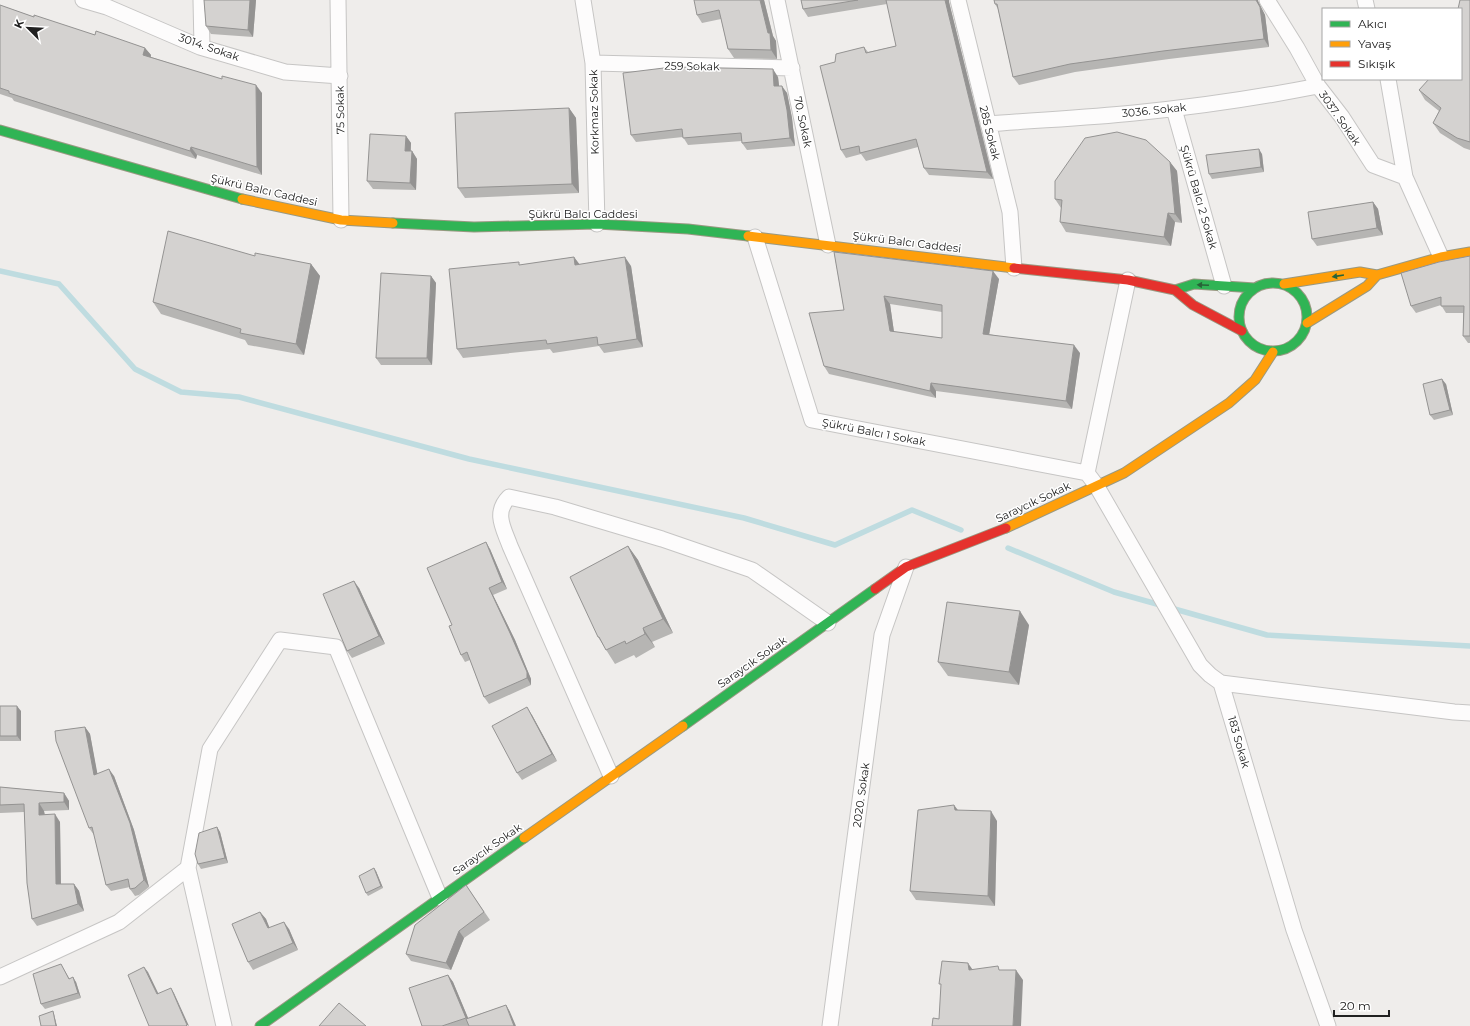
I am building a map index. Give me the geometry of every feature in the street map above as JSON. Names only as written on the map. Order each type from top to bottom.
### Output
[{"type":"street","name":"3014. Sokak","points":[[83,0],[107,7],[202,47],[285,72],[340,76]]},
{"type":"street","points":[[201,0],[202,47]]},
{"type":"street","name":"75 Sokak","points":[[338,0],[341,220]]},
{"type":"street","name":"Korkmaz Sokak","points":[[583,0],[593,63],[596,224]]},
{"type":"street","name":"70. Sokak","points":[[777,0],[828,245]]},
{"type":"street","name":"285 Sokak","points":[[958,0],[1010,212],[1014,268]]},
{"type":"street","name":"3037. Sokak","points":[[1267,0],[1297,48],[1318,86],[1342,117],[1373,165],[1405,177]]},
{"type":"street","name":"259 Sokak","points":[[593,63],[792,68]]},
{"type":"street","points":[[1388,80],[1405,177],[1440,257]]},
{"type":"street","name":"3036. Sokak","points":[[988,124],[1174,109],[1318,86]]},
{"type":"street","name":"Şükrü Balcı 2 Sokak","points":[[1174,109],[1224,286]]},
{"type":"street","name":"Şükrü Balcı Caddesi","points":[[0,130],[248,201],[341,220],[474,227],[596,224],[688,229],[1014,268],[1128,280],[1175,290],[1193,305],[1242,331]]},
{"type":"street","name":"Şükrü Balcı 1 Sokak","points":[[756,237],[812,420],[1092,479]]},
{"type":"street","points":[[1284,284],[1293,288],[1305,303],[1308,313],[1308,323],[1305,332],[1291,347],[1282,351],[1273,352],[1263,350],[1254,346],[1247,339],[1239,322],[1239,312],[1242,302],[1248,294],[1256,288],[1265,284],[1284,284],[1360,272],[1377,275],[1440,257],[1470,252]]},
{"type":"street","points":[[1308,323],[1367,286],[1377,275]]},
{"type":"street","points":[[1128,280],[1105,383],[1092,479],[1200,665],[1221,683],[1446,712],[1470,713]]},
{"type":"street","name":"Şükrü Balcı Caddesi","points":[[1175,290],[1194,284],[1256,288]]},
{"type":"street","name":"Saraycık Sokak","points":[[260,1026],[906,567],[1004,530],[1092,479],[1124,473],[1229,402],[1254,380],[1273,352]]},
{"type":"street","points":[[611,776],[510,546],[500,518],[500,509],[509,497],[569,512],[662,539],[752,570],[828,623]]},
{"type":"street","name":"2020. Sokak","points":[[830,1026],[882,635],[906,567]]},
{"type":"street","points":[[224,1026],[188,868],[210,749],[280,640],[336,647],[440,898]]},
{"type":"street","name":"183 Sokak","points":[[1221,683],[1294,930],[1328,1026]]},
{"type":"street","points":[[0,977],[119,922],[188,868]]},
{"type":"building","points":[[204,0],[250,0],[248,30],[206,26]]},
{"type":"building","points":[[694,0],[760,0],[768,33],[770,33],[771,50],[728,49],[719,10],[697,15]]},
{"type":"building","points":[[801,0],[858,0],[803,9]]},
{"type":"building","points":[[886,0],[945,0],[987,172],[924,168],[916,139],[860,153],[859,146],[841,150],[820,66],[835,62],[836,54],[864,47],[866,53],[896,46]]},
{"type":"building","points":[[994,0],[1256,0],[1260,7],[1264,39],[1070,64],[1013,77],[997,4],[995,4]]},
{"type":"building","points":[[1460,0],[1470,0],[1470,142],[1457,138],[1433,123],[1441,108],[1419,90],[1428,80],[1462,80],[1462,8],[1458,8]]},
{"type":"building","points":[[0,5],[34,17],[34,15],[95,35],[96,31],[145,48],[143,55],[222,79],[222,76],[256,85],[257,167],[191,147],[190,151],[9,93],[9,91],[0,88]]},
{"type":"building","points":[[672,67],[773,69],[774,86],[782,86],[787,110],[790,138],[742,143],[741,133],[683,138],[682,129],[631,135],[623,73]]},
{"type":"building","points":[[569,108],[572,184],[458,188],[455,113]]},
{"type":"building","points":[[1117,132],[1146,140],[1170,162],[1175,214],[1168,213],[1164,237],[1060,222],[1062,200],[1055,199],[1055,181],[1085,138]]},
{"type":"building","points":[[370,134],[406,136],[405,151],[412,151],[410,183],[367,181]]},
{"type":"building","points":[[1259,149],[1261,167],[1209,174],[1206,155]]},
{"type":"building","points":[[1373,202],[1377,228],[1312,239],[1308,212]]},
{"type":"building","points":[[168,231],[255,256],[255,253],[311,264],[296,344],[240,333],[241,329],[153,302]]},
{"type":"building","points":[[834,252],[993,271],[983,334],[1074,345],[1066,401],[931,383],[930,391],[824,366],[809,313],[844,310]],"holes":[[[884,296],[942,305],[942,338],[890,331]]]},
{"type":"building","points":[[1470,256],[1470,336],[1463,336],[1464,306],[1441,306],[1441,297],[1411,306],[1401,273],[1439,262]]},
{"type":"building","points":[[574,257],[575,265],[625,257],[637,339],[598,345],[597,337],[547,344],[546,340],[457,349],[449,269],[519,262],[519,265]]},
{"type":"building","points":[[381,273],[431,276],[427,358],[376,358]]},
{"type":"building","points":[[1442,379],[1450,410],[1430,415],[1423,384]]},
{"type":"building","points":[[486,542],[502,582],[489,588],[527,672],[527,678],[484,697],[467,652],[461,655],[449,626],[452,625],[427,568]]},
{"type":"building","points":[[628,546],[663,619],[643,628],[645,634],[626,644],[625,641],[606,650],[598,637],[570,577]]},
{"type":"building","points":[[354,581],[379,636],[347,651],[323,594]]},
{"type":"building","points":[[947,602],[1020,611],[1009,672],[938,662]]},
{"type":"building","points":[[0,706],[17,706],[17,736],[0,736]]},
{"type":"building","points":[[527,707],[552,754],[517,773],[492,726]]},
{"type":"building","points":[[85,727],[94,775],[109,769],[130,823],[144,880],[135,888],[130,889],[128,879],[106,885],[92,827],[89,828],[56,741],[55,731]]},
{"type":"building","points":[[0,787],[64,793],[64,802],[39,803],[39,815],[55,814],[56,884],[74,884],[78,904],[32,919],[27,883],[24,804],[0,805]]},
{"type":"building","points":[[954,805],[955,810],[991,811],[988,896],[910,891],[918,810]]},
{"type":"building","points":[[217,827],[225,858],[198,864],[195,854],[199,833]]},
{"type":"building","points":[[374,868],[381,886],[366,893],[359,876]]},
{"type":"building","points":[[466,885],[484,912],[459,931],[446,963],[406,954],[415,925]]},
{"type":"building","points":[[260,912],[268,928],[284,922],[293,943],[248,962],[232,924]]},
{"type":"building","points":[[942,961],[968,963],[969,970],[998,966],[999,970],[1016,970],[1013,1026],[932,1026],[933,1018],[939,1019],[941,984],[939,984]]},
{"type":"building","points":[[61,964],[69,979],[73,977],[78,993],[41,1004],[33,974]]},
{"type":"building","points":[[144,967],[157,994],[171,988],[187,1025],[186,1026],[149,1026],[128,975]]},
{"type":"building","points":[[448,975],[466,1018],[442,1026],[422,1026],[409,988]]},
{"type":"building","points":[[339,1003],[366,1026],[319,1026]]},
{"type":"building","points":[[506,1005],[514,1026],[469,1026],[466,1019]]},
{"type":"building","points":[[53,1011],[56,1026],[41,1026],[39,1016]]},
{"type":"waterway","points":[[0,271],[59,284],[135,369],[181,392],[239,397],[469,459],[744,518],[835,545],[912,510],[961,530]]},
{"type":"waterway","points":[[1008,548],[1114,592],[1267,635],[1470,646]]},
{"type":"traffic: fast","points":[[0,130],[242,199]]},
{"type":"traffic: fast","points":[[393,223],[474,227],[597,224],[688,229],[748,236]]},
{"type":"traffic: fast","points":[[1266,283],[1280,283],[1292,288],[1302,298],[1307,310],[1307,317],[1307,324],[1302,336],[1292,346],[1280,351],[1266,351],[1254,346],[1244,336],[1239,324],[1239,310],[1244,298],[1254,288],[1266,283]]},
{"type":"traffic: fast","points":[[1175,290],[1194,284],[1255,288]]},
{"type":"traffic: fast","points":[[683,726],[875,589]]},
{"type":"traffic: fast","points":[[260,1026],[524,838]]},
{"type":"traffic: slow","points":[[242,199],[341,220],[393,223]]},
{"type":"traffic: slow","points":[[748,236],[1014,268]]},
{"type":"traffic: slow","points":[[1284,284],[1360,272],[1377,275],[1441,257],[1470,252]]},
{"type":"traffic: slow","points":[[1307,323],[1367,286],[1377,275]]},
{"type":"traffic: slow","points":[[1006,528],[1124,473],[1229,403],[1255,380],[1273,352]]},
{"type":"traffic: slow","points":[[524,838],[683,726]]},
{"type":"traffic: jam","points":[[1014,268],[1128,280],[1175,290],[1193,305],[1242,331]]},
{"type":"traffic: jam","points":[[875,589],[906,567],[1006,528]]}]
